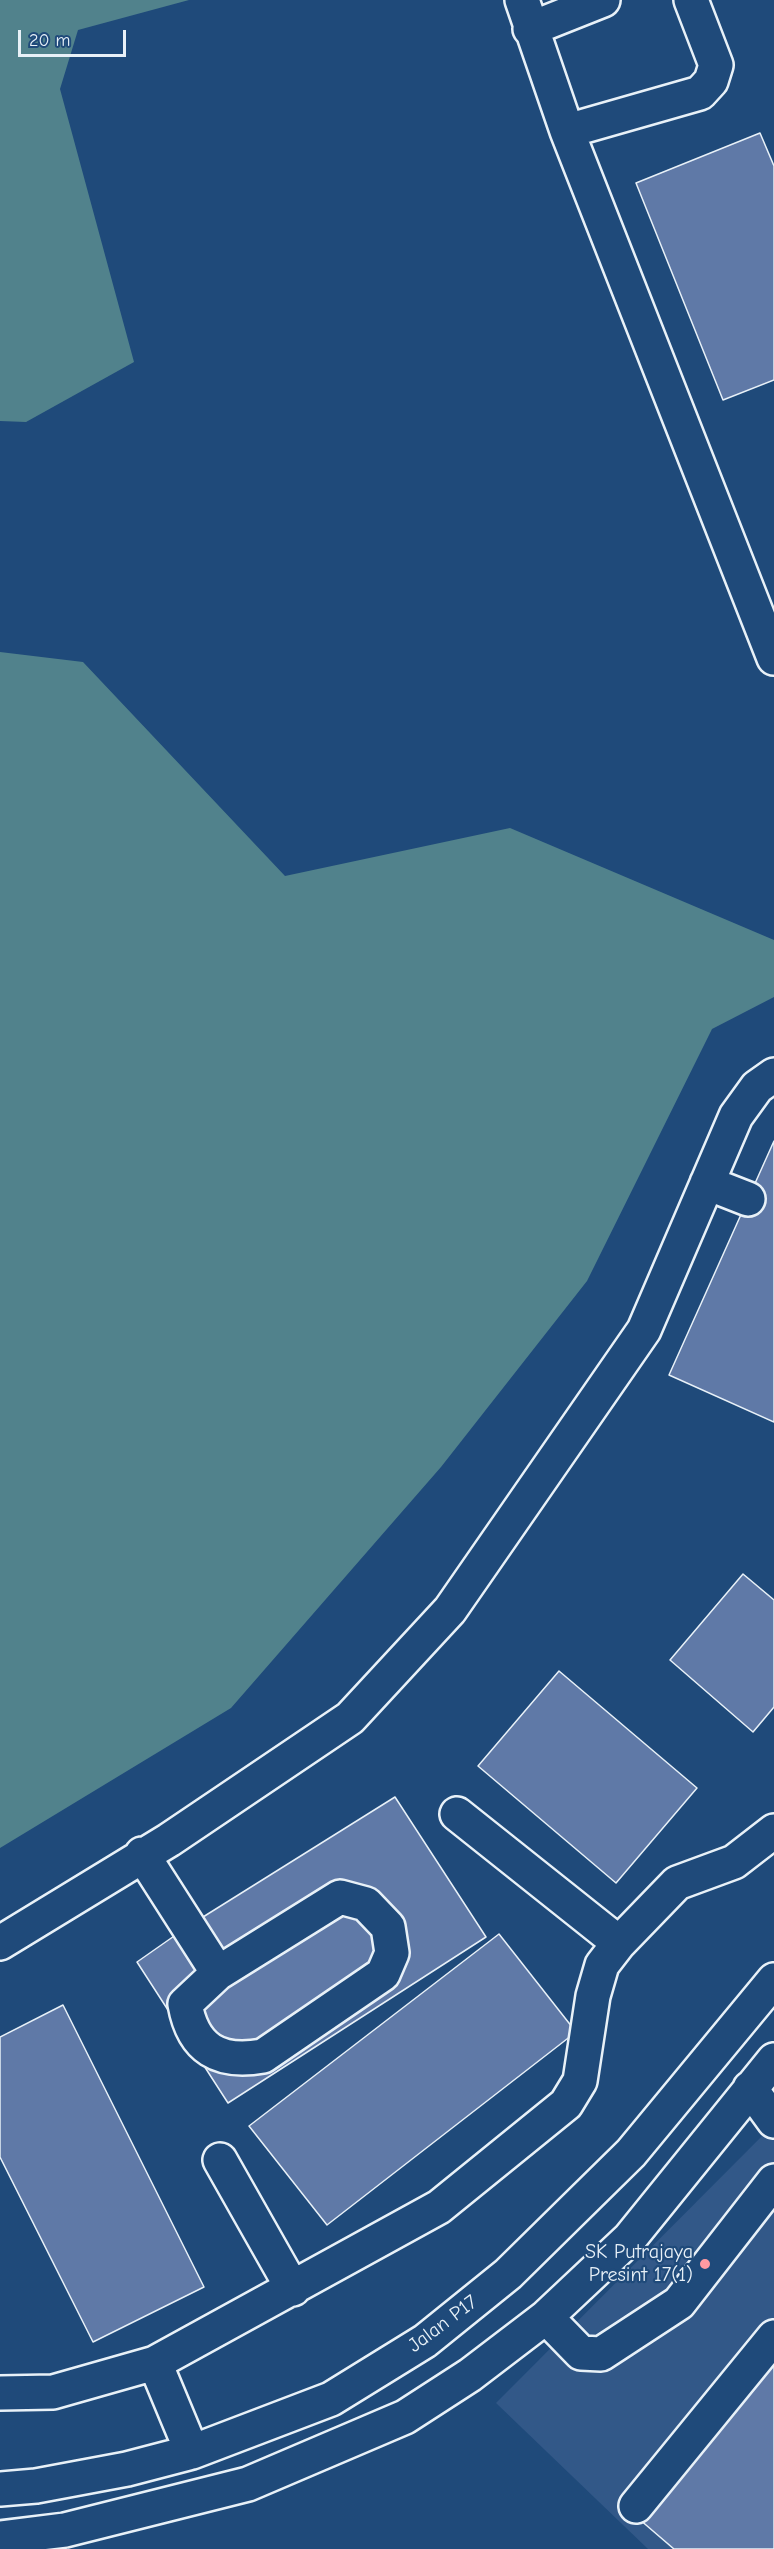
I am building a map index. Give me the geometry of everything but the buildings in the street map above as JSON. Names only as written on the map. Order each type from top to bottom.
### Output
[{"type":"street","points":[[603,0],[526,15],[567,131],[774,658]]},
{"type":"street","points":[[567,131],[700,93],[711,81],[716,65],[691,0]]},
{"type":"street","points":[[0,1942],[169,1839],[350,1718],[450,1610],[644,1330],[736,1116],[757,1087],[774,1075]]},
{"type":"street","points":[[707,1183],[748,1199]]},
{"type":"street","points":[[457,1814],[619,1943]]},
{"type":"street","points":[[0,2393],[53,2392],[155,2363],[439,2207],[566,2104],[580,2080],[593,1996],[602,1965],[619,1943],[677,1882],[734,1862],[774,1831]]},
{"type":"street","points":[[142,1854],[218,1973]]},
{"type":"street","points":[[340,1898],[366,1904],[388,1927],[392,1953],[383,1974],[262,2056],[244,2060],[224,2058],[205,2047],[188,2020],[185,2004],[218,1973],[340,1898]]},
{"type":"street","name":"Jalan P17","points":[[0,2489],[36,2486],[127,2469],[192,2452],[331,2399],[425,2340],[508,2274],[631,2153],[774,1980]]},
{"type":"street","points":[[0,2538],[65,2530],[248,2484],[405,2417],[470,2375],[546,2317],[630,2238],[774,2060]]},
{"type":"street","points":[[750,2088],[774,2121]]},
{"type":"street","points":[[220,2160],[293,2289]]},
{"type":"street","points":[[546,2317],[581,2353],[601,2354],[679,2303],[774,2181]]},
{"type":"street","points":[[636,2506],[774,2337]]},
{"type":"street","points":[[155,2363],[192,2452]]},
{"type":"shaded area","name":"SK Putrajaya Presint 17(1)","points":[[774,2124],[774,2549],[648,2549],[496,2403]]},
{"type":"green space","points":[[0,0],[189,0],[78,30],[60,89],[134,362],[26,422],[0,421]]},
{"type":"green space","points":[[0,652],[83,662],[285,876],[510,828],[774,940],[774,997],[712,1029],[587,1281],[441,1467],[231,1708],[0,1848]]},
{"type":"place","name":"SK Putrajaya Presint 17(1)","points":[[705,2264]]}]
